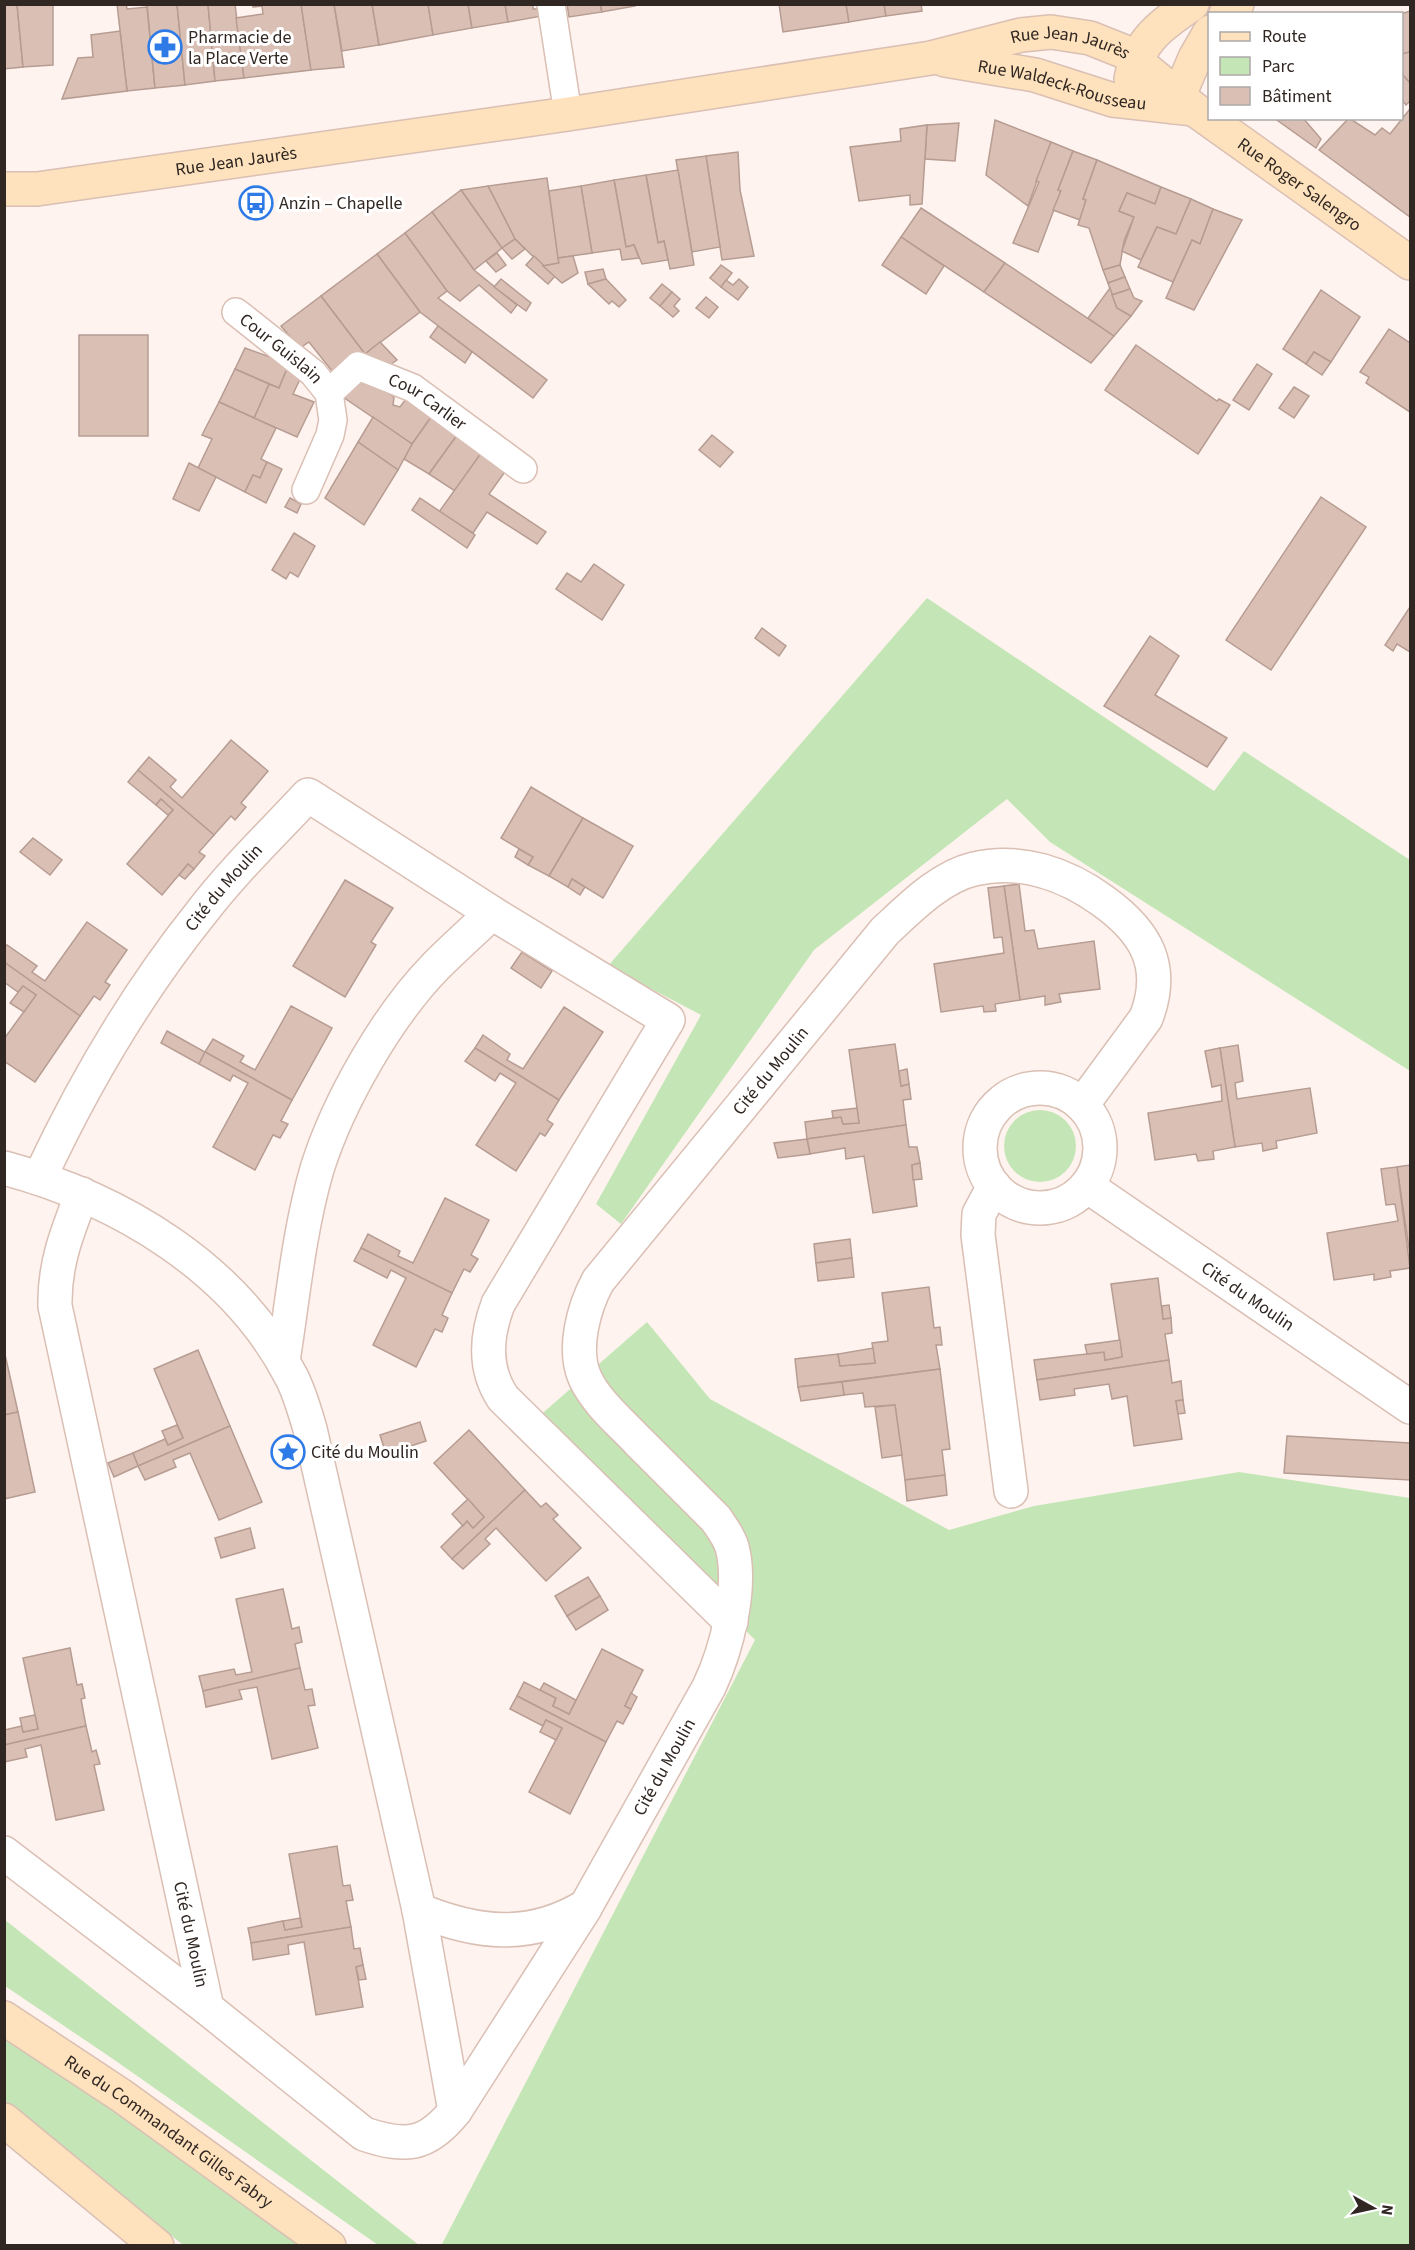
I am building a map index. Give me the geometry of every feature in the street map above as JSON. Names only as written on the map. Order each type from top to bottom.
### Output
[{"type":"street","name":"Rue Jean Jaurès","points":[[1126,101],[1136,59],[1151,33],[1192,4]]},
{"type":"street","name":"Rue Jean Jaurès","points":[[4,189],[37,189],[568,114],[932,58],[1021,35],[1051,32],[1090,38],[1115,46],[1136,59]]},
{"type":"street","points":[[1182,104],[1195,58],[1208,34]]},
{"type":"street","name":"Rue Waldeck-Rousseau","points":[[932,58],[1035,75],[1084,92],[1126,101],[1182,104]]},
{"type":"street","name":"Rue Roger Salengro","points":[[1136,59],[1182,104],[1410,263]]},
{"type":"street","name":"Cité du Moulin","points":[[40,1177],[83,1090],[148,985],[202,911],[308,795],[492,913],[668,1020],[498,1304],[491,1324],[488,1344],[493,1383],[502,1398],[730,1622]]},
{"type":"street","name":"Cité du Moulin","points":[[4,1853],[207,2008],[364,2134],[394,2143],[422,2140],[434,2134],[455,2111],[586,1906],[708,1687],[720,1663],[730,1622],[734,1566],[732,1547],[725,1532],[716,1519],[609,1412],[585,1377],[580,1359],[583,1327],[589,1297],[598,1281],[885,931],[935,889],[962,873],[995,866],[1022,867],[1049,872],[1086,889],[1128,920],[1142,938],[1154,975],[1150,1008],[1146,1018],[1082,1105]]},
{"type":"street","points":[[283,1361],[309,1199],[318,1168],[342,1107],[372,1052],[418,987],[435,967],[492,913]]},
{"type":"street","points":[[1040,1087],[1063,1092],[1082,1105],[1095,1123],[1101,1152],[1095,1173],[1087,1186],[1075,1197],[1060,1204],[1036,1208],[1013,1201],[994,1186],[982,1165],[980,1149],[984,1126],[997,1106],[1016,1093],[1040,1087]]},
{"type":"street","points":[[4,1168],[40,1177],[82,1194],[148,1229],[208,1274],[253,1317],[293,1380],[310,1429],[419,1910],[455,2111]]},
{"type":"street","points":[[994,1186],[979,1214],[978,1235],[1011,1491]]},
{"type":"street","name":"Cité du Moulin","points":[[1087,1186],[1410,1407]]},
{"type":"street","name":"Cité du Moulin","points":[[82,1194],[60,1250],[56,1270],[55,1306],[207,2008]]},
{"type":"street","points":[[419,1910],[462,1924],[513,1931],[552,1924],[586,1906]]},
{"type":"street","name":"Rue du Commandant Gilles Fabry","points":[[4,2018],[122,2097],[329,2246]]},
{"type":"street","points":[[4,2120],[157,2246]]},
{"type":"lane","points":[[551,4],[568,114]]},
{"type":"lane","name":"Cour Guislain","points":[[236,312],[313,373],[329,393],[333,420],[330,435],[306,490]]},
{"type":"lane","name":"Cour Carlier","points":[[329,393],[358,366],[413,388],[523,469]]},
{"type":"green space","points":[[927,598],[1214,791],[1244,751],[1410,860],[1410,1071],[1050,842],[1007,799],[814,950],[621,1224],[596,1204],[701,1015],[608,966]]},
{"type":"green space","points":[[1040,1110],[1060,1116],[1070,1126],[1076,1146],[1070,1166],[1060,1176],[1040,1182],[1020,1176],[1010,1166],[1004,1146],[1010,1126],[1020,1116]]},
{"type":"green space","points":[[647,1322],[710,1399],[949,1530],[1034,1506],[1239,1472],[1410,1498],[1410,2245],[441,2246],[755,1640],[537,1418]]},
{"type":"green space","points":[[4,1920],[419,2245],[378,2245],[5,1986]]},
{"type":"green space","points":[[4,2036],[97,2096],[301,2245],[183,2245],[5,2101]]},
{"type":"building","points":[[4,4],[17,4],[23,67],[4,69]]},
{"type":"building","points":[[17,4],[53,4],[53,65],[23,67]]},
{"type":"building","points":[[117,4],[126,4],[127,9],[147,7],[155,88],[127,91]]},
{"type":"building","points":[[147,4],[177,4],[185,85],[155,88]]},
{"type":"building","points":[[177,4],[208,4],[215,81],[185,85]]},
{"type":"building","points":[[208,4],[235,4],[244,78],[215,81]]},
{"type":"building","points":[[253,4],[301,4],[311,70],[244,78],[236,18],[263,14],[262,6],[253,7]]},
{"type":"building","points":[[301,4],[334,4],[344,67],[311,70]]},
{"type":"building","points":[[334,4],[372,4],[379,45],[342,51]]},
{"type":"building","points":[[372,4],[428,4],[433,35],[379,45]]},
{"type":"building","points":[[428,4],[468,4],[472,28],[433,35]]},
{"type":"building","points":[[468,4],[505,4],[508,22],[472,28]]},
{"type":"building","points":[[505,4],[533,4],[533,9],[541,9],[542,16],[508,22]]},
{"type":"building","points":[[567,4],[600,4],[602,12],[569,17]]},
{"type":"building","points":[[600,4],[634,4],[635,6],[602,12]]},
{"type":"building","points":[[779,4],[846,4],[849,22],[783,32]]},
{"type":"building","points":[[846,4],[884,4],[886,16],[849,22]]},
{"type":"building","points":[[884,4],[921,4],[922,11],[886,16]]},
{"type":"building","points":[[1410,11],[1410,52],[1403,54],[1403,13]]},
{"type":"building","points":[[120,31],[127,91],[62,99],[78,58],[93,57],[91,35]]},
{"type":"building","points":[[1410,52],[1410,83],[1403,75],[1403,54]]},
{"type":"building","points":[[1403,75],[1410,83],[1410,104],[1409,102],[1406,105],[1403,101]]},
{"type":"building","points":[[1410,109],[1410,217],[1319,150],[1347,120],[1352,120],[1375,135],[1382,128],[1390,134]]},
{"type":"building","points":[[995,120],[1051,142],[1028,206],[986,175]]},
{"type":"building","points":[[1277,120],[1305,120],[1321,139],[1316,148]]},
{"type":"building","points":[[959,123],[955,161],[925,159],[927,125]]},
{"type":"building","points":[[927,125],[922,204],[910,205],[910,195],[859,201],[850,147],[901,141],[900,129]]},
{"type":"building","points":[[1051,142],[1073,151],[1038,252],[1013,243],[1039,182],[1036,181]]},
{"type":"building","points":[[1073,151],[1097,160],[1083,199],[1086,200],[1080,220],[1053,210]]},
{"type":"building","points":[[738,152],[740,190],[754,256],[722,260],[706,156]]},
{"type":"building","points":[[706,156],[720,247],[692,252],[676,160]]},
{"type":"building","points":[[1097,160],[1161,187],[1155,204],[1127,193],[1119,211],[1134,217],[1124,241],[1120,265],[1103,270],[1089,228],[1078,225],[1086,200],[1083,199]]},
{"type":"building","points":[[678,170],[694,265],[670,269],[664,241],[658,243],[646,175]]},
{"type":"building","points":[[646,175],[658,243],[664,241],[668,260],[642,264],[634,245],[626,247],[614,180]]},
{"type":"building","points":[[547,178],[559,263],[543,266],[515,239],[488,186]]},
{"type":"building","points":[[614,180],[626,247],[634,245],[639,258],[622,260],[620,249],[592,253],[581,186]]},
{"type":"building","points":[[488,186],[515,239],[502,248],[461,190]]},
{"type":"building","points":[[581,186],[592,253],[558,258],[549,191]]},
{"type":"building","points":[[1161,187],[1191,199],[1176,234],[1157,227],[1141,260],[1122,251],[1134,217],[1119,211],[1127,193],[1155,204]]},
{"type":"building","points":[[461,190],[502,248],[474,270],[432,212]]},
{"type":"building","points":[[1191,199],[1213,209],[1200,244],[1192,240],[1173,282],[1138,267],[1157,227],[1176,234]]},
{"type":"building","points":[[921,208],[1005,263],[984,292],[901,237]]},
{"type":"building","points":[[1213,209],[1242,220],[1194,310],[1166,298],[1192,240],[1200,244]]},
{"type":"building","points":[[432,212],[474,270],[517,305],[511,313],[479,285],[460,301],[447,291],[405,233]]},
{"type":"building","points":[[405,233],[447,291],[438,298],[547,380],[533,398],[420,312],[377,254]]},
{"type":"building","points":[[901,237],[944,266],[926,294],[882,265]]},
{"type":"building","points":[[515,239],[525,249],[512,259],[502,248]]},
{"type":"building","points":[[497,253],[506,265],[496,272],[486,261]]},
{"type":"building","points":[[377,254],[420,312],[365,354],[321,296]]},
{"type":"building","points":[[534,256],[555,276],[548,284],[526,265]]},
{"type":"building","points":[[573,256],[578,273],[562,283],[543,266],[559,263],[558,258]]},
{"type":"building","points":[[1005,263],[1114,336],[1091,363],[984,292]]},
{"type":"building","points":[[721,265],[732,273],[721,287],[710,278]]},
{"type":"building","points":[[1120,265],[1125,277],[1108,283],[1103,270]]},
{"type":"building","points":[[603,269],[606,279],[588,284],[585,272]]},
{"type":"building","points":[[1125,277],[1130,289],[1112,295],[1108,283]]},
{"type":"building","points":[[501,279],[531,303],[526,311],[494,287]]},
{"type":"building","points":[[606,279],[626,300],[619,307],[612,301],[609,304],[588,284]]},
{"type":"building","points":[[739,279],[748,287],[738,300],[721,287],[726,280],[733,285]]},
{"type":"building","points":[[662,284],[672,292],[660,306],[650,298]]},
{"type":"building","points":[[1110,288],[1117,308],[1131,316],[1114,336],[1088,318]]},
{"type":"building","points":[[1130,289],[1134,298],[1142,301],[1131,316],[1117,308],[1112,295]]},
{"type":"building","points":[[1321,290],[1360,317],[1331,362],[1314,352],[1306,364],[1283,349]]},
{"type":"building","points":[[672,292],[680,299],[674,306],[679,311],[673,317],[660,306]]},
{"type":"building","points":[[321,296],[365,354],[380,342],[397,360],[381,371],[336,376],[309,342],[300,348],[281,326]]},
{"type":"building","points":[[706,297],[718,307],[709,318],[696,308]]},
{"type":"building","points":[[438,326],[472,352],[465,363],[430,337]]},
{"type":"building","points":[[1389,329],[1410,343],[1410,412],[1366,383],[1369,377],[1360,372]]},
{"type":"building","points":[[79,335],[148,335],[148,436],[79,436]]},
{"type":"building","points":[[1136,345],[1217,401],[1219,399],[1230,405],[1198,454],[1105,390]]},
{"type":"building","points":[[245,348],[289,364],[279,388],[235,369]]},
{"type":"building","points":[[1314,352],[1331,362],[1322,375],[1306,364]]},
{"type":"building","points":[[289,364],[302,375],[293,394],[314,402],[297,437],[254,418],[269,384],[279,388]]},
{"type":"building","points":[[1257,364],[1272,374],[1249,410],[1233,400]]},
{"type":"building","points":[[235,369],[269,384],[254,418],[219,402]]},
{"type":"building","points":[[358,373],[394,397],[393,405],[400,407],[409,395],[434,413],[412,444],[343,397]]},
{"type":"building","points":[[1294,387],[1309,396],[1294,418],[1279,408]]},
{"type":"building","points":[[219,402],[276,428],[261,459],[267,462],[260,478],[253,475],[245,492],[198,468],[212,439],[202,435]]},
{"type":"building","points":[[434,413],[460,431],[429,474],[404,459]]},
{"type":"building","points":[[373,417],[412,444],[398,470],[358,442]]},
{"type":"building","points":[[460,431],[484,449],[455,491],[429,474]]},
{"type":"building","points":[[712,435],[733,452],[720,467],[699,450]]},
{"type":"building","points":[[358,442],[398,470],[364,525],[325,498]]},
{"type":"building","points":[[484,449],[509,466],[489,494],[546,532],[537,544],[487,512],[473,533],[439,512]]},
{"type":"building","points":[[267,462],[282,469],[266,503],[245,492],[253,475],[260,478]]},
{"type":"building","points":[[189,463],[216,477],[199,511],[173,499]]},
{"type":"building","points":[[1321,497],[1366,527],[1271,670],[1226,640]]},
{"type":"building","points":[[290,498],[301,504],[297,513],[285,507]]},
{"type":"building","points":[[420,498],[475,535],[467,548],[412,510]]},
{"type":"building","points":[[294,533],[315,546],[298,577],[290,572],[286,579],[272,570]]},
{"type":"building","points":[[594,564],[624,585],[602,620],[556,589],[567,573],[581,582]]},
{"type":"building","points":[[1410,607],[1410,652],[1397,644],[1393,651],[1385,645]]},
{"type":"building","points":[[762,628],[786,646],[779,656],[755,638]]},
{"type":"building","points":[[1150,636],[1179,656],[1155,695],[1227,738],[1207,767],[1104,706]]},
{"type":"building","points":[[231,740],[268,771],[241,803],[246,807],[235,820],[231,816],[214,835],[138,770],[149,757],[176,780],[170,787],[182,798]]},
{"type":"building","points":[[138,770],[214,835],[199,852],[205,856],[194,869],[188,864],[162,895],[127,864],[173,810],[161,799],[156,805],[128,782]]},
{"type":"building","points":[[531,787],[583,818],[549,876],[528,865],[533,857],[501,838]]},
{"type":"building","points":[[161,799],[173,810],[168,815],[156,805]]},
{"type":"building","points":[[583,818],[633,846],[603,898],[572,879],[568,887],[549,876]]},
{"type":"building","points":[[33,838],[62,860],[50,875],[20,852]]},
{"type":"building","points":[[519,849],[533,857],[528,865],[515,857]]},
{"type":"building","points":[[188,864],[194,869],[185,879],[179,875]]},
{"type":"building","points":[[572,879],[585,887],[580,895],[568,887]]},
{"type":"building","points":[[345,880],[393,908],[371,942],[376,945],[345,997],[293,966]]},
{"type":"building","points":[[1019,884],[1025,931],[1034,930],[1038,949],[1094,941],[1100,989],[1059,994],[1061,1002],[1045,1005],[1045,996],[1020,1000],[1004,886]]},
{"type":"building","points":[[1004,886],[1020,1000],[995,1004],[996,1011],[984,1012],[983,1006],[941,1012],[934,964],[1004,953],[1002,937],[994,938],[988,888]]},
{"type":"building","points":[[87,922],[127,950],[105,982],[110,985],[100,1000],[94,996],[80,1016],[4,962],[4,948],[7,945],[37,966],[32,972],[45,981]]},
{"type":"building","points":[[522,952],[552,971],[541,988],[511,968]]},
{"type":"building","points":[[4,962],[80,1016],[35,1082],[4,1061],[4,1039],[36,995],[23,986],[18,992],[4,982]]},
{"type":"building","points":[[23,986],[36,995],[24,1012],[10,1003]]},
{"type":"building","points":[[291,1006],[332,1028],[292,1100],[205,1052],[213,1039],[244,1056],[240,1062],[255,1070]]},
{"type":"building","points":[[564,1007],[603,1032],[559,1100],[475,1048],[483,1035],[510,1054],[507,1060],[523,1069]]},
{"type":"building","points":[[167,1031],[205,1052],[199,1064],[161,1043]]},
{"type":"building","points":[[895,1044],[901,1086],[909,1084],[911,1099],[903,1100],[906,1125],[807,1139],[805,1122],[841,1117],[843,1124],[859,1123],[849,1050]]},
{"type":"building","points":[[1238,1045],[1243,1081],[1235,1083],[1237,1099],[1310,1088],[1317,1133],[1276,1141],[1277,1148],[1263,1151],[1262,1143],[1235,1147],[1220,1048]]},
{"type":"building","points":[[475,1048],[559,1100],[547,1120],[553,1124],[545,1136],[540,1133],[516,1171],[476,1145],[516,1083],[500,1073],[495,1081],[465,1061]]},
{"type":"building","points":[[1220,1048],[1235,1147],[1213,1151],[1214,1159],[1198,1161],[1196,1154],[1155,1160],[1148,1113],[1222,1101],[1221,1085],[1212,1087],[1205,1051]]},
{"type":"building","points":[[205,1052],[292,1100],[281,1121],[288,1124],[280,1138],[273,1135],[255,1170],[213,1147],[248,1083],[233,1075],[230,1081],[199,1064]]},
{"type":"building","points":[[907,1069],[909,1084],[901,1086],[899,1071]]},
{"type":"building","points":[[857,1108],[859,1123],[843,1124],[841,1117],[833,1118],[832,1111]]},
{"type":"building","points":[[906,1125],[909,1147],[917,1147],[920,1163],[912,1165],[917,1206],[873,1213],[864,1156],[846,1159],[845,1148],[810,1154],[807,1139]]},
{"type":"building","points":[[807,1139],[810,1154],[778,1158],[774,1143]]},
{"type":"building","points":[[920,1163],[922,1179],[913,1180],[912,1165]]},
{"type":"building","points":[[1410,1165],[1410,1255],[1397,1167]]},
{"type":"building","points":[[1397,1167],[1410,1268],[1390,1271],[1391,1277],[1374,1280],[1374,1274],[1334,1280],[1327,1233],[1398,1221],[1395,1204],[1386,1205],[1381,1169]]},
{"type":"building","points":[[445,1198],[489,1220],[471,1255],[478,1259],[470,1272],[464,1269],[452,1293],[361,1248],[368,1234],[400,1251],[398,1256],[413,1263]]},
{"type":"building","points":[[850,1239],[852,1258],[816,1263],[814,1244]]},
{"type":"building","points":[[361,1248],[452,1293],[442,1315],[448,1318],[442,1332],[435,1329],[416,1367],[373,1345],[406,1278],[391,1270],[387,1278],[354,1261]]},
{"type":"building","points":[[852,1258],[854,1277],[818,1281],[816,1263]]},
{"type":"building","points":[[1158,1278],[1163,1319],[1171,1318],[1172,1333],[1165,1334],[1169,1360],[1037,1380],[1034,1360],[1104,1352],[1105,1360],[1122,1357],[1111,1284]]},
{"type":"building","points":[[929,1287],[934,1328],[940,1327],[942,1345],[936,1345],[940,1369],[798,1387],[795,1359],[838,1354],[840,1366],[875,1363],[872,1343],[888,1341],[882,1293]]},
{"type":"building","points":[[1169,1305],[1171,1318],[1163,1319],[1162,1306]]},
{"type":"building","points":[[1120,1340],[1122,1357],[1105,1360],[1104,1352],[1087,1354],[1085,1345]]},
{"type":"building","points":[[873,1348],[875,1363],[840,1366],[838,1354]]},
{"type":"building","points":[[4,1350],[18,1412],[4,1415]]},
{"type":"building","points":[[198,1350],[230,1426],[138,1466],[133,1453],[165,1439],[168,1445],[183,1438],[154,1369]]},
{"type":"building","points":[[1169,1360],[1172,1383],[1181,1381],[1183,1400],[1176,1401],[1182,1439],[1134,1446],[1127,1396],[1112,1399],[1109,1384],[1074,1389],[1075,1395],[1040,1400],[1037,1380]]},
{"type":"building","points":[[940,1369],[950,1449],[942,1450],[945,1475],[905,1480],[895,1405],[865,1407],[863,1393],[844,1395],[842,1382]]},
{"type":"building","points":[[842,1382],[844,1395],[801,1401],[798,1387]]},
{"type":"building","points":[[1183,1400],[1185,1413],[1178,1414],[1176,1401]]},
{"type":"building","points":[[895,1405],[902,1455],[882,1458],[875,1407]]},
{"type":"building","points":[[18,1412],[35,1492],[4,1499],[4,1415]]},
{"type":"building","points":[[420,1422],[426,1441],[386,1454],[380,1435]]},
{"type":"building","points":[[177,1425],[183,1438],[168,1445],[162,1431]]},
{"type":"building","points":[[230,1426],[262,1502],[219,1520],[190,1453],[173,1460],[176,1467],[145,1480],[138,1466]]},
{"type":"building","points":[[469,1430],[525,1490],[452,1559],[441,1547],[467,1521],[473,1528],[484,1517],[434,1463]]},
{"type":"building","points":[[1287,1436],[1410,1443],[1410,1480],[1284,1473]]},
{"type":"building","points":[[133,1453],[138,1466],[114,1477],[108,1463]]},
{"type":"building","points":[[945,1475],[947,1495],[907,1501],[905,1480]]},
{"type":"building","points":[[525,1490],[541,1507],[546,1503],[558,1515],[553,1519],[581,1548],[546,1581],[496,1528],[485,1539],[490,1544],[463,1569],[452,1559]]},
{"type":"building","points":[[468,1499],[484,1517],[473,1528],[467,1521],[463,1526],[452,1514]]},
{"type":"building","points":[[250,1528],[255,1548],[221,1558],[215,1538]]},
{"type":"building","points":[[588,1577],[600,1596],[567,1616],[555,1596]]},
{"type":"building","points":[[283,1589],[292,1629],[299,1627],[302,1642],[295,1644],[300,1668],[203,1691],[199,1676],[234,1669],[236,1675],[252,1672],[236,1599]]},
{"type":"building","points":[[600,1596],[608,1610],[576,1630],[567,1616]]},
{"type":"building","points":[[70,1648],[77,1685],[82,1684],[85,1698],[81,1699],[86,1726],[4,1745],[4,1730],[22,1726],[23,1732],[38,1729],[23,1658]]},
{"type":"building","points":[[602,1649],[643,1670],[625,1706],[631,1709],[623,1724],[617,1721],[606,1742],[517,1696],[524,1682],[556,1698],[553,1706],[569,1714]]},
{"type":"building","points":[[300,1668],[305,1690],[312,1689],[315,1705],[308,1706],[318,1748],[272,1759],[257,1687],[239,1690],[242,1699],[206,1707],[203,1691]]},
{"type":"building","points":[[544,1683],[576,1700],[569,1714],[553,1706],[556,1698],[540,1690]]},
{"type":"building","points":[[631,1693],[637,1697],[631,1709],[625,1706]]},
{"type":"building","points":[[517,1696],[606,1742],[570,1814],[529,1792],[562,1728],[546,1720],[543,1726],[510,1709]]},
{"type":"building","points":[[35,1715],[38,1729],[23,1732],[20,1718]]},
{"type":"building","points":[[546,1720],[562,1728],[556,1740],[540,1732]]},
{"type":"building","points":[[86,1726],[92,1752],[96,1750],[100,1764],[94,1765],[104,1810],[56,1820],[41,1745],[25,1749],[27,1757],[4,1762],[4,1745]]},
{"type":"building","points":[[337,1846],[343,1886],[350,1885],[353,1900],[346,1901],[351,1927],[251,1943],[248,1928],[283,1921],[285,1930],[302,1927],[289,1854]]},
{"type":"building","points":[[300,1918],[302,1927],[285,1930],[283,1921]]},
{"type":"building","points":[[351,1927],[354,1949],[360,1948],[363,1965],[356,1967],[363,2007],[316,2015],[304,1942],[288,1945],[289,1954],[253,1960],[251,1943]]},
{"type":"building","points":[[363,1965],[366,1979],[359,1980],[356,1967]]},
{"type":"place","name":"Pharmacie de la Place Verte","points":[[165,47]]},
{"type":"place","name":"Anzin – Chapelle","points":[[256,203]]},
{"type":"place","name":"Cité du Moulin","points":[[288,1452]]}]
